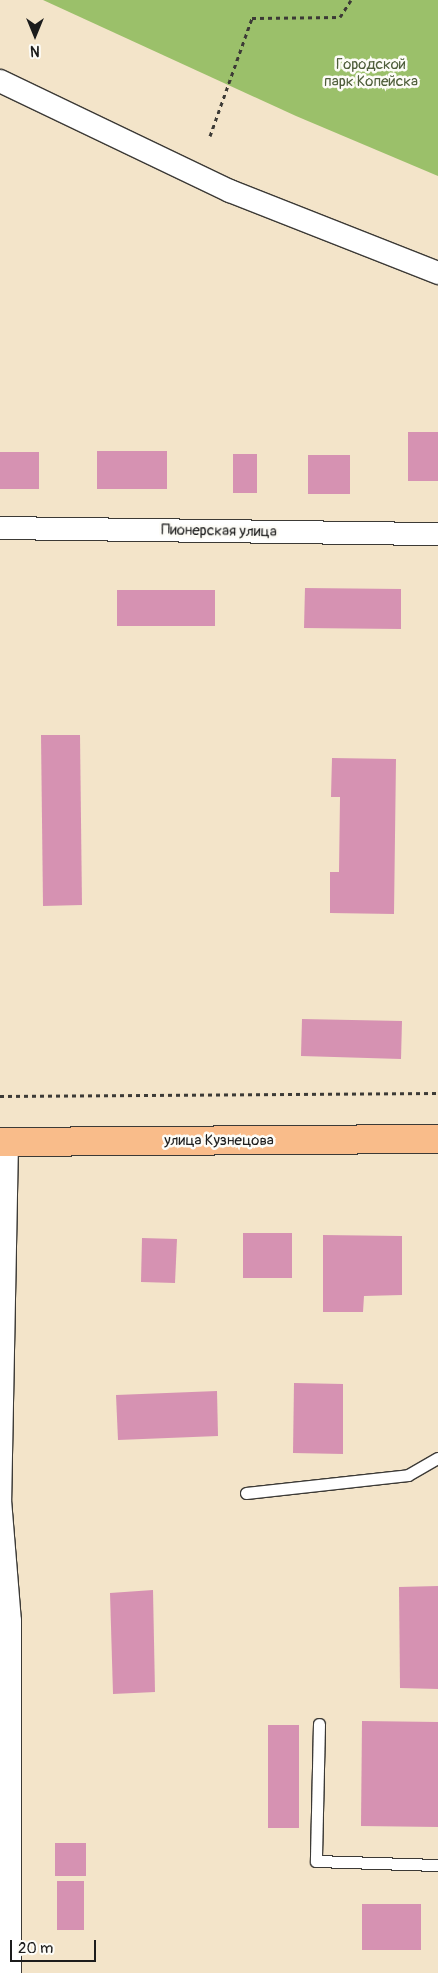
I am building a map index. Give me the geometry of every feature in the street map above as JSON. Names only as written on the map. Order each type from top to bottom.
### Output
[{"type":"main road","name":"улица Кузнецова","points":[[3,1142],[438,1139]]},
{"type":"street","points":[[0,81],[230,191],[438,272]]},
{"type":"street","name":"Пионерская улица","points":[[0,528],[438,534]]},
{"type":"street","points":[[3,1142],[0,1500],[10,1620],[5,1740],[10,1973]]},
{"type":"lane","points":[[246,1494],[408,1475],[438,1458]]},
{"type":"lane","points":[[320,1724],[316,1861],[438,1866]]},
{"type":"path","points":[[210,136],[252,18],[340,17],[350,0]]},
{"type":"path","points":[[0,1096],[438,1093]]},
{"type":"green space","name":"Городской парк Копейска","points":[[43,0],[438,0],[438,176],[296,116]]},
{"type":"building","points":[[408,432],[438,432],[438,481],[408,481]]},
{"type":"building","points":[[97,451],[167,451],[167,489],[97,489]]},
{"type":"building","points":[[0,452],[39,452],[39,489],[0,489]]},
{"type":"building","points":[[233,454],[257,454],[257,493],[233,493]]},
{"type":"building","points":[[308,455],[350,455],[350,494],[308,494]]},
{"type":"building","points":[[305,588],[401,589],[401,629],[304,628]]},
{"type":"building","points":[[117,590],[215,590],[215,626],[117,626]]},
{"type":"building","points":[[41,735],[80,735],[82,905],[43,906]]},
{"type":"building","points":[[332,758],[396,759],[394,914],[330,913],[330,872],[339,872],[340,797],[331,797]]},
{"type":"building","points":[[302,1019],[402,1021],[401,1059],[301,1056]]},
{"type":"building","points":[[243,1233],[292,1233],[292,1278],[243,1278]]},
{"type":"building","points":[[323,1235],[402,1236],[402,1295],[364,1296],[363,1312],[323,1312]]},
{"type":"building","points":[[142,1238],[177,1239],[175,1283],[141,1282]]},
{"type":"building","points":[[294,1383],[343,1384],[343,1454],[293,1453]]},
{"type":"building","points":[[217,1391],[218,1436],[118,1440],[116,1395]]},
{"type":"building","points":[[438,1586],[438,1689],[400,1688],[399,1587]]},
{"type":"building","points":[[153,1590],[155,1692],[113,1694],[110,1593]]},
{"type":"building","points":[[362,1721],[438,1722],[438,1827],[361,1826]]},
{"type":"building","points":[[268,1725],[299,1725],[299,1828],[268,1828]]},
{"type":"building","points":[[55,1843],[86,1843],[86,1876],[55,1876]]},
{"type":"building","points":[[57,1881],[84,1881],[84,1930],[57,1930]]},
{"type":"building","points":[[362,1904],[421,1904],[421,1950],[362,1950]]}]
